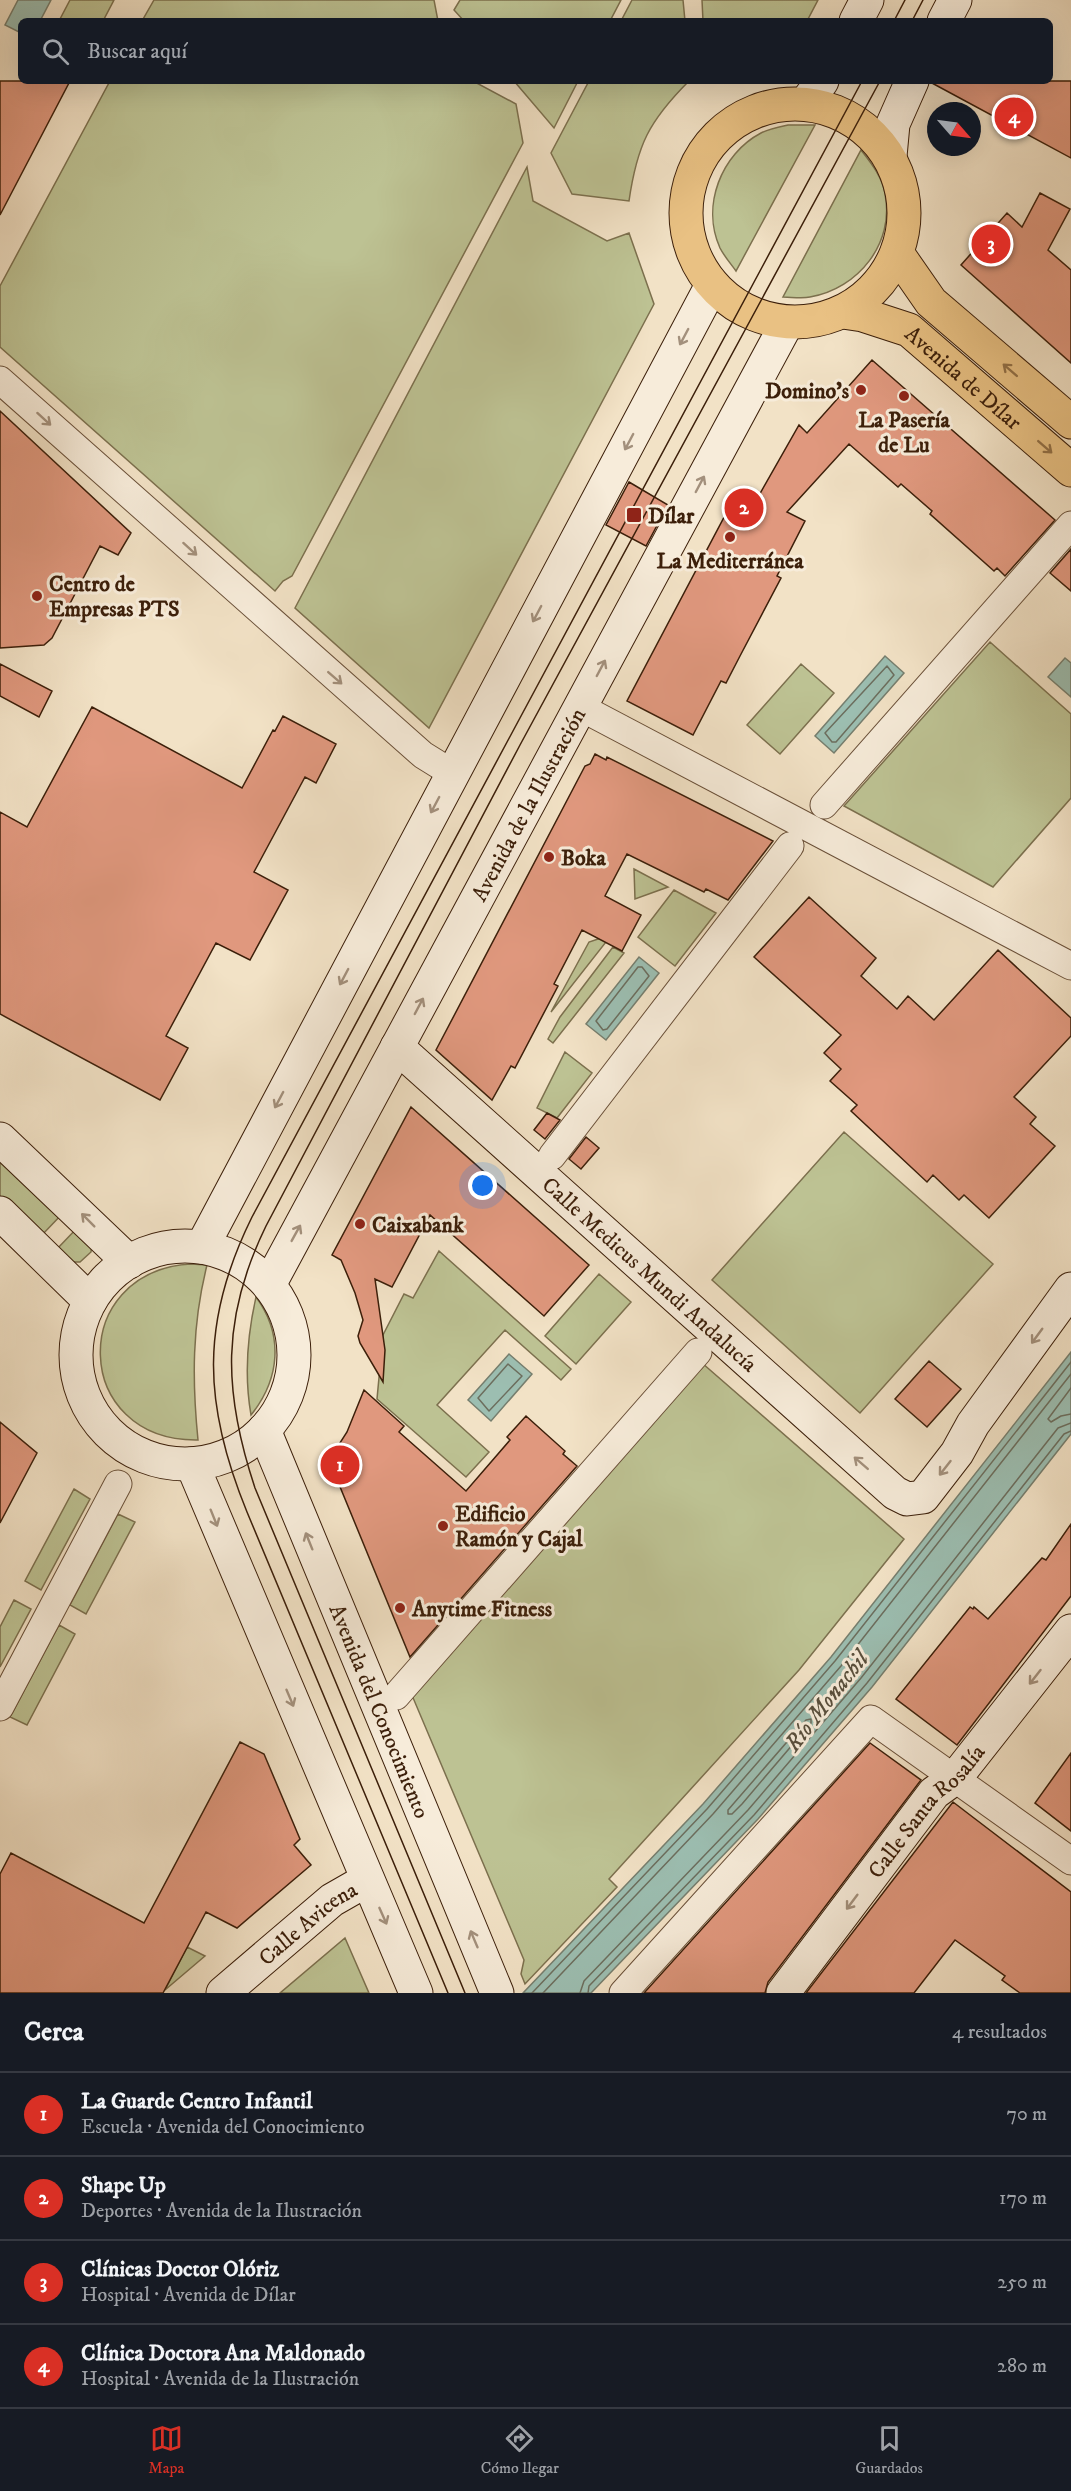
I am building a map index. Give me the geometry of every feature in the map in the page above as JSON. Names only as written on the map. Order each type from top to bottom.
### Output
[{"type":"main road","points":[[858,18],[867,0]]},
{"type":"main road","points":[[946,18],[956,0]]},
{"type":"main road","points":[[890,156],[893,124],[911,84]]},
{"type":"main road","points":[[814,92],[858,122],[876,138],[890,156],[902,187],[905,220],[897,253],[884,277],[866,296],[843,312],[816,321],[787,323],[753,315],[725,298],[712,285],[689,243],[685,213],[689,182],[702,154],[722,131],[747,114],[814,92]]},
{"type":"main road","name":"Avenida de Dílar","points":[[897,253],[931,302],[1071,422]]},
{"type":"main road","points":[[202,1247],[712,285]]},
{"type":"main road","name":"Avenida de Dílar","points":[[843,312],[863,315],[909,330],[1071,470]]},
{"type":"main road","name":"Avenida de la Ilustración","points":[[269,1285],[787,323]]},
{"type":"main road","name":"Calle Medicus Mundi Andalucía","points":[[397,1047],[706,1343],[895,1493],[907,1499],[923,1497],[1071,1289]]},
{"type":"main road","points":[[0,1139],[129,1262]]},
{"type":"main road","points":[[0,1213],[90,1301]]},
{"type":"main road","points":[[202,1247],[240,1261],[269,1285],[288,1319],[294,1358],[286,1397],[264,1430],[234,1453],[209,1462],[171,1464],[132,1451],[113,1438],[98,1421],[86,1401],[78,1380],[77,1339],[90,1301],[107,1279],[129,1262],[164,1248],[202,1247]]},
{"type":"main road","name":"Avenida del Conocimiento","points":[[264,1430],[497,1993]]},
{"type":"main road","points":[[192,1464],[416,1993]]},
{"type":"main road","name":"Calle Santa Rosalía","points":[[783,1993],[934,1793],[956,1777],[1071,1631]]},
{"type":"main road","name":"Calle Avicena","points":[[223,1993],[332,1900],[367,1880]]},
{"type":"street","points":[[0,380],[414,748],[452,773]]},
{"type":"street","points":[[824,805],[1071,525]]},
{"type":"street","points":[[580,707],[1071,966]]},
{"type":"street","points":[[552,1156],[790,846]]},
{"type":"street","points":[[396,1696],[706,1343]]},
{"type":"street","points":[[0,1707],[118,1484]]},
{"type":"street","points":[[623,1993],[871,1719],[956,1777],[1071,1861]]},
{"type":"green space","points":[[70,0],[114,0],[105,18],[61,18]]},
{"type":"green space","points":[[154,0],[434,0],[437,18],[144,18]]},
{"type":"green space","points":[[460,0],[621,0],[612,18],[461,18],[454,10]]},
{"type":"green space","points":[[632,0],[683,0],[685,18],[623,18]]},
{"type":"green space","points":[[702,0],[818,0],[809,18],[703,18]]},
{"type":"green space","points":[[108,84],[479,84],[516,104],[523,143],[292,576],[283,581],[275,591],[0,347],[0,286]]},
{"type":"green space","points":[[517,84],[576,84],[554,128]]},
{"type":"green space","points":[[587,84],[686,84],[664,109],[647,135],[636,164],[629,201],[572,194],[551,153]]},
{"type":"green space","points":[[788,125],[815,125],[736,271],[720,248],[715,232],[713,215],[718,183],[725,168],[747,142],[764,132]]},
{"type":"green space","points":[[861,150],[884,187],[887,212],[878,246],[869,261],[843,284],[810,297],[783,297]]},
{"type":"green space","points":[[527,167],[533,201],[607,241],[629,233],[654,304],[429,728],[295,608]]},
{"type":"green space","points":[[990,642],[1071,714],[1071,798],[993,887],[844,806]]},
{"type":"green space","points":[[801,664],[834,693],[780,754],[747,725]]},
{"type":"green space","points":[[634,869],[668,887],[635,899]]},
{"type":"green space","points":[[674,890],[716,913],[675,966],[638,937]]},
{"type":"green space","points":[[604,937],[606,942],[551,1012],[589,942]]},
{"type":"green space","points":[[613,947],[624,953],[553,1043],[548,1039],[560,1017]]},
{"type":"green space","points":[[565,1052],[592,1073],[557,1118],[537,1108]]},
{"type":"green space","points":[[844,1132],[993,1264],[860,1413],[712,1280]]},
{"type":"green space","points":[[0,1155],[63,1213],[42,1235],[0,1196]]},
{"type":"green space","points":[[78,1227],[92,1241],[91,1252],[80,1262],[71,1262],[57,1249]]},
{"type":"green space","points":[[439,1251],[571,1369],[561,1380],[505,1330],[437,1405],[489,1452],[466,1477],[377,1399],[383,1335],[404,1294],[413,1298]]},
{"type":"green space","points":[[191,1264],[207,1265],[196,1331],[195,1396],[198,1440],[156,1433],[126,1414],[107,1387],[100,1355],[105,1323],[122,1295],[150,1274]]},
{"type":"green space","points":[[599,1274],[631,1302],[576,1364],[545,1336]]},
{"type":"green space","points":[[256,1297],[271,1326],[275,1357],[268,1387],[251,1415],[248,1356],[250,1327]]},
{"type":"green space","points":[[702,1363],[904,1539],[799,1670],[609,1879],[617,1887],[525,1984],[521,1974],[524,1960],[411,1693]]},
{"type":"green space","points":[[74,1489],[90,1499],[41,1590],[25,1581]]},
{"type":"green space","points":[[118,1514],[135,1522],[86,1614],[70,1605]]},
{"type":"green space","points":[[14,1600],[31,1609],[0,1667],[0,1627]]},
{"type":"green space","points":[[59,1625],[75,1634],[27,1725],[10,1717]]},
{"type":"green space","points":[[345,1938],[369,1993],[280,1993]]},
{"type":"green space","points":[[187,1947],[205,1956],[165,1990]]},
{"type":"water","points":[[18,0],[51,0],[42,18],[18,18],[18,32],[5,25]]},
{"type":"water","points":[[885,656],[904,673],[834,753],[815,736]]},
{"type":"water","points":[[1065,658],[1071,663],[1071,697],[1048,677]]},
{"type":"water","points":[[639,957],[659,973],[606,1040],[586,1024]]},
{"type":"water","name":"Río Monachil","points":[[1071,1352],[1071,1434],[872,1687],[758,1819],[591,1993],[523,1993],[703,1804],[831,1657]]},
{"type":"water","points":[[509,1354],[532,1374],[491,1421],[468,1400]]},
{"type":"building","points":[[0,81],[18,81],[18,84],[68,84],[0,215]]},
{"type":"building","points":[[1053,81],[1071,81],[1071,158],[981,109],[981,102],[967,102],[934,84],[1053,84]]},
{"type":"building","points":[[1040,193],[1070,209],[1048,250],[1071,270],[1071,363],[961,265],[1007,213],[1022,227]]},
{"type":"building","points":[[872,360],[1055,520],[1005,576],[997,568],[994,571],[930,514],[932,511],[901,484],[898,487],[849,444],[787,512],[805,521],[777,576],[781,578],[726,683],[721,681],[693,735],[627,701],[740,487],[758,497],[799,425],[807,433]]},
{"type":"building","name":"Centro de Empresas PTS","points":[[0,411],[131,533],[118,555],[100,546],[52,638],[44,645],[0,648]]},
{"type":"building","points":[[629,482],[668,505],[646,546],[606,525]]},
{"type":"building","points":[[1071,549],[1071,591],[1050,573]]},
{"type":"building","points":[[0,664],[52,691],[39,717],[0,696]]},
{"type":"building","points":[[92,707],[242,788],[283,716],[336,744],[316,783],[305,777],[254,872],[288,890],[250,960],[216,943],[166,1036],[188,1048],[160,1100],[0,1014],[0,812],[27,827]]},
{"type":"building","points":[[595,754],[606,760],[607,757],[773,841],[728,900],[706,889],[704,892],[627,854],[605,896],[641,915],[622,951],[582,930],[554,984],[558,986],[515,1068],[511,1066],[492,1100],[436,1050],[585,766],[590,764]]},
{"type":"building","points":[[809,897],[876,958],[861,976],[897,1009],[908,996],[934,1020],[998,950],[1071,1018],[1071,1036],[1014,1097],[1036,1117],[1030,1124],[1055,1146],[989,1218],[964,1195],[959,1200],[933,1175],[927,1182],[851,1111],[857,1105],[830,1081],[841,1069],[824,1053],[841,1035],[754,957]]},
{"type":"building","points":[[411,1107],[589,1265],[544,1316],[430,1215],[392,1287],[375,1279],[385,1350],[383,1382],[360,1343],[358,1336],[363,1320],[355,1293],[341,1260],[332,1255]]},
{"type":"building","points":[[547,1113],[560,1120],[545,1139],[534,1130]]},
{"type":"building","points":[[586,1137],[599,1148],[581,1169],[569,1159]]},
{"type":"building","points":[[929,1361],[961,1389],[927,1427],[895,1399]]},
{"type":"building","name":"Edificio Ramón y Cajal","points":[[364,1390],[404,1426],[399,1432],[466,1491],[510,1440],[507,1437],[526,1416],[565,1451],[563,1454],[577,1466],[410,1657],[329,1460],[347,1432]]},
{"type":"building","points":[[0,1422],[37,1453],[0,1523]]},
{"type":"building","points":[[1071,1524],[1071,1596],[957,1745],[896,1699],[970,1607],[973,1609],[974,1607],[988,1619],[1042,1558],[1046,1560]]},
{"type":"building","points":[[240,1742],[264,1754],[300,1839],[294,1845],[311,1865],[237,1928],[206,1912],[163,1993],[0,1993],[0,1874],[11,1853],[144,1923]]},
{"type":"building","points":[[870,1743],[921,1780],[768,1982],[765,1993],[644,1993]]},
{"type":"building","points":[[1071,1753],[1071,1831],[1035,1803]]},
{"type":"building","points":[[953,1802],[1071,1892],[1071,1993],[1020,1993],[1002,1980],[1005,1976],[955,1940],[914,1993],[806,1993]]},
{"type":"tram line","points":[[896,18],[905,0]]},
{"type":"tram line","points":[[914,18],[923,0]]},
{"type":"tram line","points":[[448,1993],[232,1473],[222,1436],[213,1364],[216,1328],[223,1292],[235,1255],[252,1217],[860,84]]},
{"type":"tram line","points":[[465,1993],[255,1488],[237,1420],[232,1356],[234,1324],[251,1260],[266,1226],[520,745],[878,84]]},
{"type":"place","name":"Clínica Doctora Ana Maldonado","points":[[1014,117]]},
{"type":"place","name":"Clínicas Doctor Olóriz","points":[[991,244]]},
{"type":"place","name":"Domino's","points":[[861,390]]},
{"type":"place","name":"La Pasería de Lu","points":[[904,396]]},
{"type":"place","name":"Shape Up","points":[[744,508]]},
{"type":"place","name":"Dílar","points":[[634,515]]},
{"type":"place","name":"La Mediterránea","points":[[730,537]]},
{"type":"place","name":"Centro de Empresas PTS","points":[[37,596]]},
{"type":"place","name":"Boka","points":[[549,857]]},
{"type":"place","name":"Caixabank","points":[[360,1224]]},
{"type":"place","name":"La Guarde Centro Infantil","points":[[340,1465]]},
{"type":"place","name":"Edificio Ramón y Cajal","points":[[443,1526]]},
{"type":"place","name":"Anytime Fitness","points":[[400,1608]]}]
